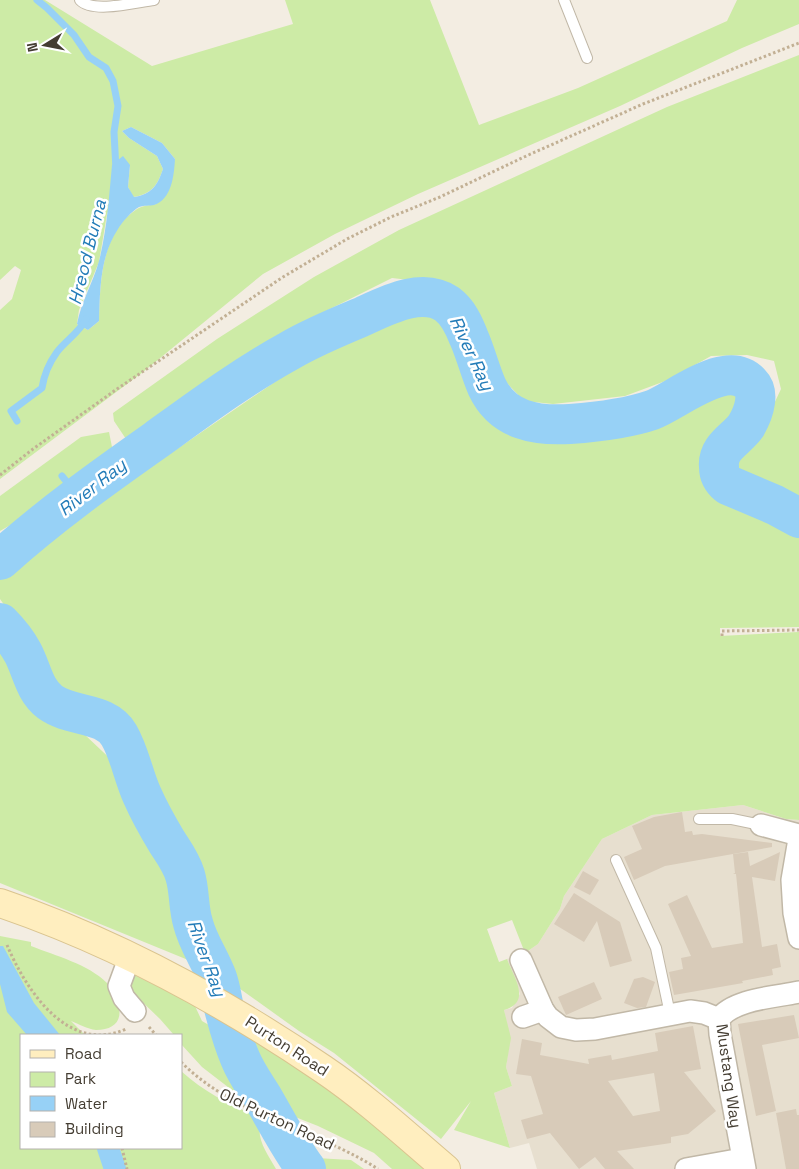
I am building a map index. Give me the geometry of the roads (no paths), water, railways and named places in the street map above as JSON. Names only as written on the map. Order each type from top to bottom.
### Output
[{"type":"main road","name":"Purton Road","points":[[0,903],[130,956],[237,1013],[324,1069],[446,1169]]},
{"type":"street","points":[[761,825],[799,837],[792,880],[794,914],[799,938]]},
{"type":"street","points":[[130,956],[119,986],[134,1018]]},
{"type":"street","points":[[521,960],[548,1017],[561,1027],[576,1030],[595,1029],[670,1014],[697,1011],[719,1019]]},
{"type":"street","name":"Mustang Way","points":[[686,1169],[744,1164],[720,1034],[719,1019],[729,1009],[740,1004],[799,992]]},
{"type":"street","points":[[523,1017],[544,1010]]},
{"type":"lane","points":[[80,0],[83,3],[103,7],[154,0]]},
{"type":"lane","points":[[564,0],[587,58]]},
{"type":"lane","points":[[699,820],[732,819],[761,825]]},
{"type":"lane","points":[[616,860],[656,948],[670,1014]]},
{"type":"water","points":[[131,127],[162,143],[175,159],[173,179],[165,198],[154,205],[141,206],[136,209],[122,223],[112,239],[102,273],[99,321],[88,330],[77,324],[102,249],[112,165],[123,156],[130,165],[128,187],[134,197],[150,191],[163,169],[157,156],[129,138],[122,131]]},
{"type":"water","points":[[0,946],[3,946],[34,1003],[59,1034],[26,1034],[7,1012],[0,984]]},
{"type":"waterway","name":"Hreod Burna","points":[[37,0],[74,35],[89,57],[106,68],[113,81],[118,106],[114,132],[116,170]]},
{"type":"waterway","name":"River Ray","points":[[0,560],[37,528],[96,483],[254,372],[323,333],[391,304],[403,300],[426,297],[437,299],[447,304],[460,319],[474,350],[487,387],[494,398],[511,414],[533,422],[570,424],[632,416],[652,410],[715,378],[728,375],[740,377],[753,387],[755,394],[754,405],[746,426],[721,454],[719,460],[720,475],[728,485],[775,505],[799,518]]},
{"type":"waterway","name":"Hreod Burna","points":[[17,421],[11,411],[42,388],[47,369],[54,356],[86,319]]},
{"type":"waterway","name":"Hreod Burna","points":[[62,476],[78,496]]},
{"type":"waterway","name":"River Ray","points":[[0,623],[21,649],[40,692],[50,702],[68,711],[97,718],[113,727],[119,735],[145,801],[183,870],[187,881],[191,917],[220,986],[228,1024],[240,1058],[306,1169]]},
{"type":"waterway","points":[[108,1149],[115,1169]]}]
